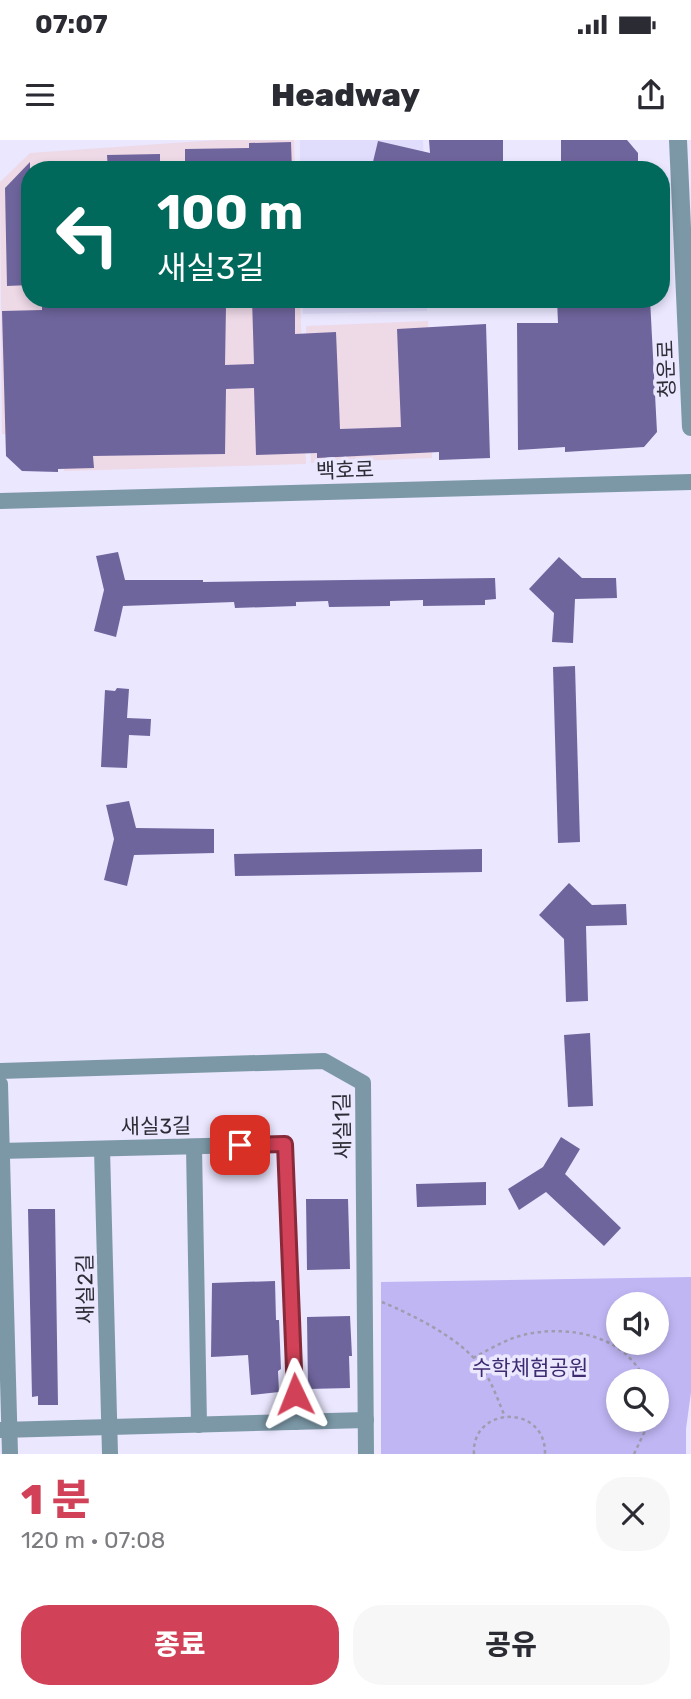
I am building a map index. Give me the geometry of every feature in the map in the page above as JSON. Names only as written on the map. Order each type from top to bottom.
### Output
[{"type":"street","name":"청운로","points":[[678,140],[691,427]]},
{"type":"street","name":"백호로","points":[[0,501],[691,482]]},
{"type":"street","name":"새실1길","points":[[0,1071],[324,1061],[363,1083],[366,1454]]},
{"type":"street","points":[[0,1084],[5,1430],[10,1454]]},
{"type":"street","name":"새실3길","points":[[1,1151],[285,1144],[296,1422]]},
{"type":"street","points":[[194,1146],[199,1424]]},
{"type":"street","name":"새실2길","points":[[102,1149],[109,1427]]},
{"type":"street","points":[[5,1430],[366,1420]]},
{"type":"street","points":[[109,1427],[110,1454]]},
{"type":"path","points":[[381,1302],[414,1315],[473,1358],[494,1390],[505,1417]]},
{"type":"path","points":[[473,1358],[505,1341],[532,1333],[557,1332],[589,1335],[610,1341],[630,1356],[638,1369]]},
{"type":"path","points":[[474,1454],[477,1437],[484,1427],[493,1420],[505,1417],[517,1417],[537,1428],[543,1438],[545,1454]]},
{"type":"path","points":[[634,1454],[644,1432]]},
{"type":"shaded area","points":[[217,140],[294,140],[295,161],[22,161],[30,153]]},
{"type":"shaded area","points":[[300,140],[423,140],[424,161],[300,161]]},
{"type":"shaded area","points":[[21,162],[21,308],[300,308],[306,464],[64,471],[65,436],[2,434],[0,182]]},
{"type":"shaded area","points":[[303,308],[427,308],[427,311],[303,314]]},
{"type":"shaded area","points":[[428,321],[432,458],[311,463],[306,326]]},
{"type":"green space","name":"수학체험공원","points":[[691,1277],[691,1392],[686,1454],[381,1454],[381,1282]]},
{"type":"building","points":[[429,140],[503,140],[503,161],[373,161],[378,141],[430,153]]},
{"type":"building","points":[[561,140],[627,140],[638,153],[638,161],[561,161]]},
{"type":"building","points":[[291,142],[292,161],[185,161],[185,149],[249,148],[249,143]]},
{"type":"building","points":[[160,154],[160,161],[107,161],[107,155]]},
{"type":"building","points":[[21,171],[21,285],[7,286],[5,188]]},
{"type":"building","points":[[226,308],[225,365],[254,364],[252,308],[295,308],[295,334],[336,332],[340,429],[401,427],[397,329],[486,324],[490,458],[439,460],[439,452],[317,458],[317,453],[256,455],[254,388],[226,389],[225,454],[93,456],[94,468],[58,469],[58,472],[22,471],[6,456],[2,311]]},
{"type":"building","points":[[557,308],[650,308],[657,432],[644,447],[565,452],[565,447],[518,450],[517,323],[558,323]]},
{"type":"building","points":[[118,552],[125,580],[203,582],[495,578],[496,599],[485,600],[485,605],[423,606],[423,600],[390,601],[390,606],[329,607],[328,601],[296,602],[296,606],[235,608],[234,602],[123,606],[116,637],[94,631],[104,590],[96,556]]},
{"type":"building","points":[[559,557],[582,578],[616,578],[617,598],[575,599],[573,643],[552,642],[554,613],[529,589]]},
{"type":"building","points":[[575,666],[580,842],[558,843],[553,667]]},
{"type":"building","points":[[117,688],[129,689],[127,718],[151,719],[150,736],[129,735],[127,768],[101,767],[105,690],[115,691]]},
{"type":"building","points":[[129,801],[136,828],[214,829],[214,853],[134,855],[127,886],[104,880],[114,839],[106,805]]},
{"type":"building","points":[[482,849],[482,872],[235,876],[234,854]]},
{"type":"building","points":[[569,883],[592,905],[626,904],[627,925],[586,926],[588,1001],[566,1002],[564,939],[539,915]]},
{"type":"building","points":[[590,1033],[593,1106],[568,1107],[564,1035]]},
{"type":"building","points":[[561,1137],[580,1149],[565,1174],[621,1228],[604,1246],[546,1192],[519,1210],[508,1189],[543,1167]]},
{"type":"building","points":[[486,1182],[486,1205],[417,1207],[416,1184]]},
{"type":"building","points":[[306,1199],[348,1199],[350,1269],[307,1270]]},
{"type":"building","points":[[28,1209],[55,1209],[58,1405],[38,1405],[38,1396],[32,1397]]},
{"type":"building","points":[[275,1281],[281,1369],[278,1371],[279,1392],[251,1395],[248,1355],[211,1357],[212,1283]]},
{"type":"building","points":[[350,1316],[350,1388],[308,1389],[307,1317]]},
{"type":"route","points":[[240,1145],[285,1144],[295,1394]]}]
